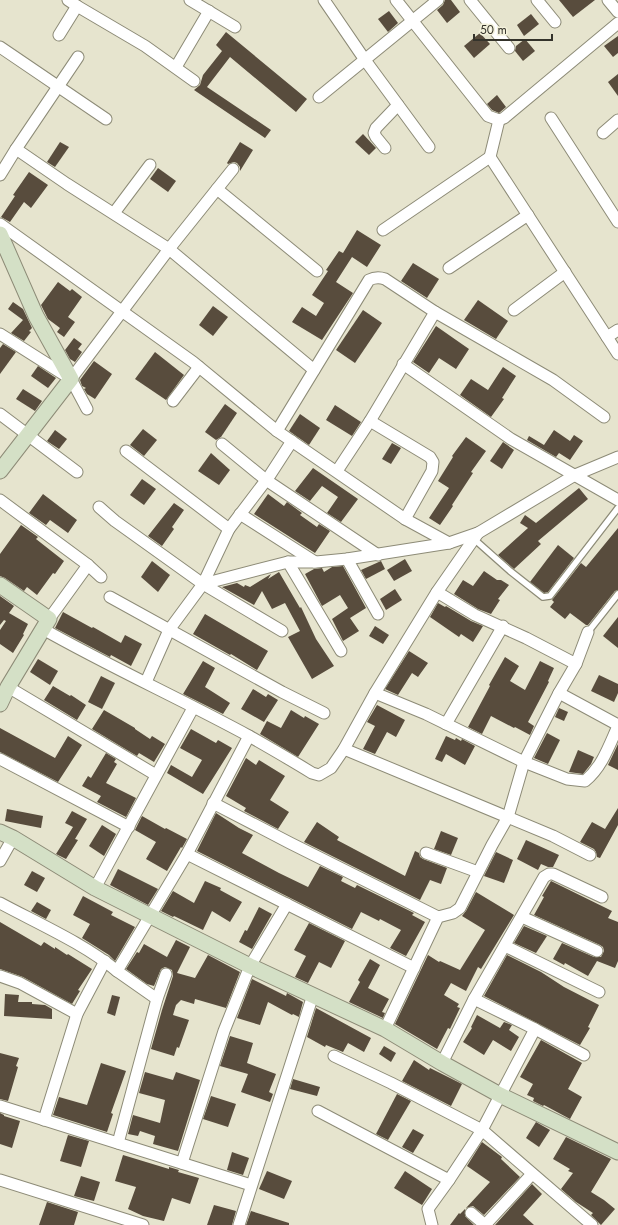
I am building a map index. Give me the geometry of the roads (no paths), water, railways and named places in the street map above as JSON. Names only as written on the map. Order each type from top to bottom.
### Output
[{"type":"street","points":[[190,0],[235,27]]},
{"type":"street","points":[[324,0],[365,60],[429,147]]},
{"type":"street","points":[[396,0],[488,116],[499,120]]},
{"type":"street","points":[[319,97],[438,0]]},
{"type":"street","points":[[470,0],[509,48]]},
{"type":"street","points":[[537,0],[555,22]]},
{"type":"street","points":[[608,0],[618,12]]},
{"type":"street","points":[[59,35],[72,3],[145,46],[194,81]]},
{"type":"street","points":[[176,67],[209,11]]},
{"type":"street","points":[[383,230],[490,157],[499,120],[510,114],[618,23]]},
{"type":"street","points":[[0,47],[106,120]]},
{"type":"street","points":[[0,175],[78,57]]},
{"type":"street","points":[[385,148],[374,133],[376,128],[398,105]]},
{"type":"street","points":[[551,118],[618,222]]},
{"type":"street","points":[[603,133],[618,120]]},
{"type":"street","points":[[16,149],[170,249],[314,370]]},
{"type":"street","points":[[490,157],[618,354]]},
{"type":"street","points":[[114,213],[150,165]]},
{"type":"street","points":[[0,471],[233,169]]},
{"type":"street","points":[[217,189],[317,271]]},
{"type":"street","points":[[449,268],[528,215]]},
{"type":"street","points":[[0,224],[199,367],[277,431],[338,471],[405,519],[449,543]]},
{"type":"street","points":[[0,234],[36,316],[87,409]]},
{"type":"street","points":[[514,310],[565,272]]},
{"type":"street","points":[[277,431],[369,280],[374,277],[385,279],[434,312],[553,380],[604,417]]},
{"type":"street","points":[[338,471],[370,421],[434,312]]},
{"type":"street","points":[[607,337],[618,330]]},
{"type":"street","points":[[0,334],[71,379]]},
{"type":"street","points":[[404,364],[511,438],[618,500]]},
{"type":"street","points":[[173,401],[199,367]]},
{"type":"street","points":[[0,414],[77,472]]},
{"type":"street","points":[[370,421],[430,457],[433,462],[432,472],[405,519]]},
{"type":"street","points":[[146,682],[169,630],[203,584],[229,529],[266,480],[292,441]]},
{"type":"street","points":[[222,444],[266,480],[378,555]]},
{"type":"street","points":[[126,452],[229,529]]},
{"type":"street","points":[[203,584],[288,562],[316,562],[378,555],[449,543],[476,536],[575,475],[618,457]]},
{"type":"street","points":[[0,500],[88,565],[101,577]]},
{"type":"street","points":[[99,507],[203,584],[282,631]]},
{"type":"street","points":[[240,514],[316,562]]},
{"type":"street","points":[[0,585],[46,624],[90,656],[146,682],[193,708],[249,736],[312,773],[319,775],[331,768],[344,749],[375,693],[437,592],[476,536]]},
{"type":"street","points":[[347,559],[378,614]]},
{"type":"street","points":[[288,562],[342,651]]},
{"type":"street","points":[[0,704],[8,687],[46,624],[88,565]]},
{"type":"street","points":[[437,592],[475,615],[503,626],[576,664]]},
{"type":"street","points":[[110,597],[282,692],[324,713]]},
{"type":"street","points":[[446,724],[503,626]]},
{"type":"street","points":[[213,803],[438,917],[453,913],[460,908],[508,817],[524,762],[576,664],[588,632]]},
{"type":"street","points":[[8,687],[156,775]]},
{"type":"street","points":[[375,693],[426,714],[524,762],[567,779],[585,781],[594,774],[603,760],[618,725],[560,693]]},
{"type":"street","points":[[95,888],[193,708]]},
{"type":"street","points":[[116,971],[187,854],[249,736]]},
{"type":"street","points":[[344,749],[553,836],[590,855]]},
{"type":"street","points":[[0,759],[129,827]]},
{"type":"street","points":[[0,861],[7,835],[95,888],[250,966],[384,1028],[442,1063],[500,1095],[618,1152]]},
{"type":"street","points":[[426,853],[478,872]]},
{"type":"street","points":[[187,854],[414,968]]},
{"type":"street","points":[[442,1063],[474,999],[544,877],[549,874],[553,874],[602,897]]},
{"type":"street","points":[[0,903],[105,961],[116,971],[157,999]]},
{"type":"street","points":[[182,1163],[224,1031],[250,966],[287,904]]},
{"type":"street","points":[[384,1028],[438,917]]},
{"type":"street","points":[[522,917],[597,951]]},
{"type":"street","points":[[505,946],[599,992]]},
{"type":"street","points":[[44,1120],[78,1014],[105,961]]},
{"type":"street","points":[[118,1143],[157,999],[166,974]]},
{"type":"street","points":[[0,976],[20,983],[78,1014]]},
{"type":"street","points":[[239,1225],[313,995]]},
{"type":"street","points":[[474,999],[584,1055]]},
{"type":"street","points":[[432,1225],[428,1209],[482,1130],[535,1029]]},
{"type":"street","points":[[334,1056],[391,1083],[482,1130],[592,1225]]},
{"type":"street","points":[[0,1106],[251,1185]]},
{"type":"street","points":[[318,1111],[449,1180]]},
{"type":"street","points":[[470,1213],[485,1225],[532,1174]]},
{"type":"street","points":[[0,1180],[143,1225]]},
{"type":"lane","points":[[476,536],[516,576],[543,597],[547,597],[550,596],[618,508]]},
{"type":"lane","points":[[588,632],[618,594]]}]
